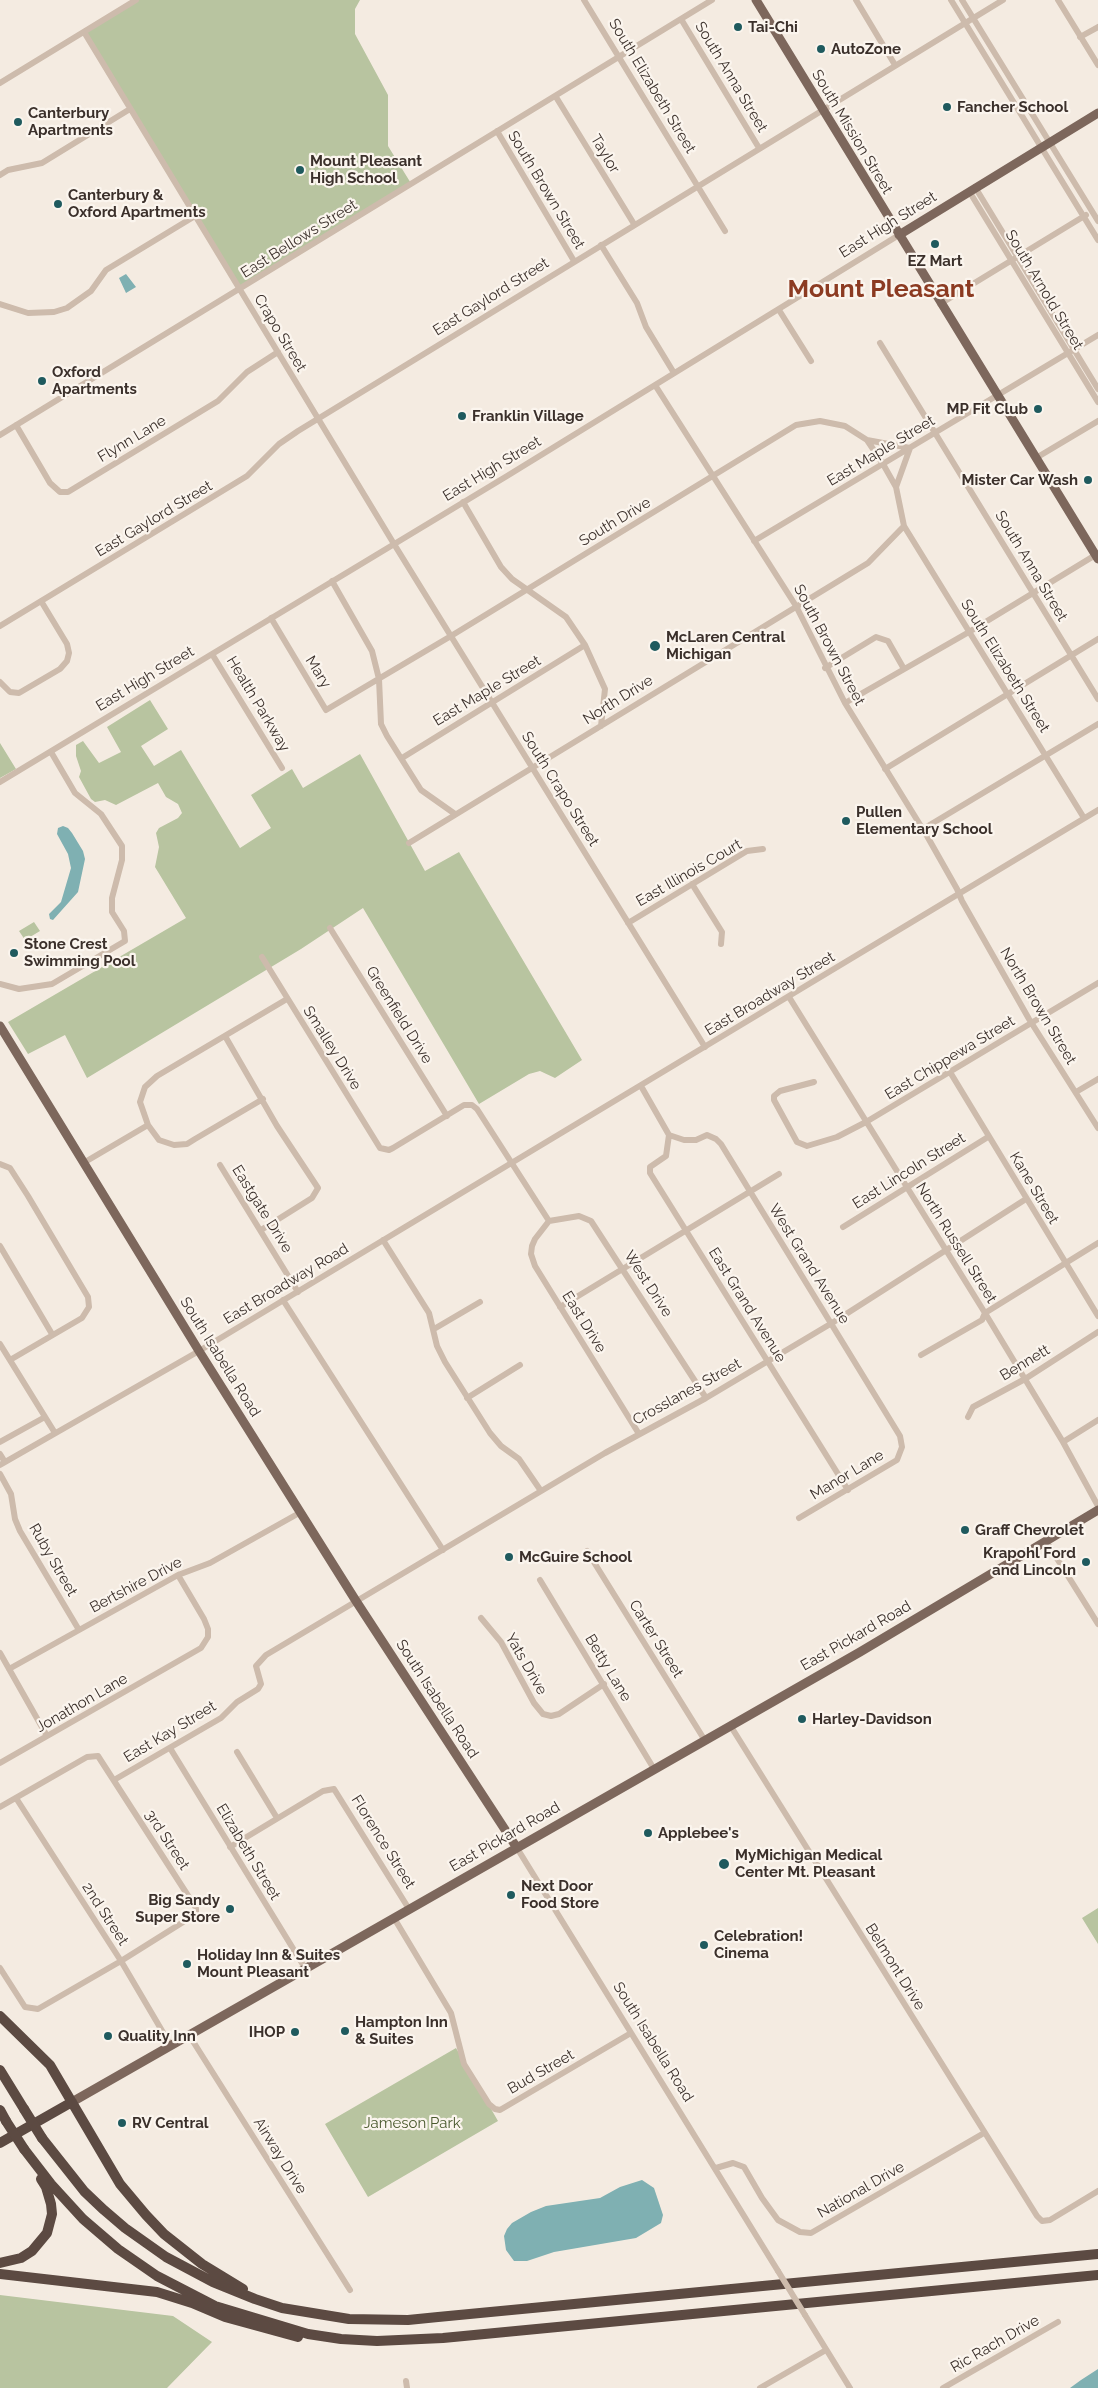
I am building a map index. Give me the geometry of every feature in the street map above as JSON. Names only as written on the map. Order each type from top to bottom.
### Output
[{"type":"highway","points":[[0,2016],[50,2065],[120,2184],[164,2234],[222,2278],[282,2308]]},
{"type":"highway","points":[[0,2070],[42,2138],[84,2191],[104,2210],[145,2243],[213,2282],[282,2308],[350,2319],[408,2320],[1098,2254]]},
{"type":"highway","name":"East Pickard Road","points":[[0,2144],[72,2102]]},
{"type":"highway","points":[[0,2110],[24,2149],[66,2202],[100,2234],[136,2262],[180,2290],[215,2306],[308,2334],[341,2339],[377,2341],[443,2338],[1098,2275]]},
{"type":"highway","points":[[0,2263],[21,2258],[32,2251],[47,2233],[50,2224],[52,2214],[49,2196],[32,2160]]},
{"type":"highway","points":[[0,2274],[157,2292],[192,2303],[225,2317],[282,2334],[318,2340],[341,2339]]},
{"type":"main road","name":"South Mission Street","points":[[756,0],[940,304],[1097,555]]},
{"type":"main road","name":"East High Street","points":[[899,235],[1098,113]]},
{"type":"main road","name":"South Isabella Road","points":[[0,1026],[199,1351],[356,1601],[517,1848]]},
{"type":"main road","name":"East Pickard Road","points":[[72,2102],[860,1652],[1098,1510]]},
{"type":"street","points":[[0,83],[136,0]]},
{"type":"street","name":"South Elizabeth Street","points":[[584,0],[726,231]]},
{"type":"street","name":"East Bellows Street","points":[[0,435],[712,0]]},
{"type":"street","points":[[856,0],[895,65]]},
{"type":"street","points":[[951,0],[1045,145],[1098,221]]},
{"type":"street","points":[[962,0],[1098,240]]},
{"type":"street","name":"East Gaylord Street","points":[[0,626],[247,476],[279,444],[318,419],[601,244],[1003,0]]},
{"type":"street","points":[[1058,0],[1098,65]]},
{"type":"street","name":"South Anna Street","points":[[681,19],[759,148]]},
{"type":"street","points":[[1080,37],[1098,26]]},
{"type":"street","name":"Crapo Street","points":[[84,32],[394,544]]},
{"type":"street","name":"Taylor","points":[[556,96],[634,224]]},
{"type":"street","points":[[0,175],[8,170],[42,163],[130,109]]},
{"type":"street","name":"South Brown Street","points":[[497,131],[574,261]]},
{"type":"street","name":"South Arnold Street","points":[[972,189],[1071,352],[1098,402]]},
{"type":"street","points":[[940,304],[1092,212]]},
{"type":"street","points":[[0,304],[28,313],[54,312],[67,308],[91,291],[106,270],[195,216]]},
{"type":"street","name":"East High Street","points":[[0,782],[779,310],[899,235]]},
{"type":"street","name":"South Brown Street","points":[[601,244],[637,303],[646,327],[674,373]]},
{"type":"street","points":[[779,310],[811,362]]},
{"type":"street","name":"East Maple Street","points":[[754,541],[1098,335]]},
{"type":"street","name":"South Anna Street","points":[[880,344],[1098,699]]},
{"type":"street","name":"Flynn Lane","points":[[16,426],[50,483],[60,492],[68,492],[218,401],[247,372],[278,352]]},
{"type":"street","name":"South Arnold Street","points":[[1071,352],[1098,389]]},
{"type":"street","name":"South Brown Street","points":[[655,385],[796,606],[810,631],[825,668],[923,829],[959,894]]},
{"type":"street","points":[[1036,458],[1098,421]]},
{"type":"street","name":"South Drive","points":[[356,693],[714,477],[796,425],[806,422],[833,423],[845,426],[867,440],[883,464]]},
{"type":"street","points":[[867,440],[910,448],[896,486]]},
{"type":"street","points":[[883,464],[896,486],[904,526]]},
{"type":"street","points":[[463,502],[501,567],[512,578],[566,618],[585,645],[605,689],[601,726]]},
{"type":"street","name":"South Elizabeth Street","points":[[904,526],[1084,818]]},
{"type":"street","name":"North Drive","points":[[410,844],[455,814],[868,563],[904,526]]},
{"type":"street","name":"South Crapo Street","points":[[394,544],[705,1047]]},
{"type":"street","points":[[845,703],[969,632],[1032,592],[1097,555]]},
{"type":"street","points":[[332,581],[372,651],[379,679],[381,724],[421,790],[455,814]]},
{"type":"street","points":[[0,682],[10,692],[19,692],[60,669],[67,661],[69,653],[67,644],[41,602]]},
{"type":"street","name":"Mary","points":[[271,618],[326,710],[356,693]]},
{"type":"street","points":[[825,668],[876,637],[888,641],[904,669]]},
{"type":"street","points":[[885,769],[1098,639]]},
{"type":"street","name":"East Maple Street","points":[[402,758],[585,645]]},
{"type":"street","name":"Health Parkway","points":[[212,654],[282,768]]},
{"type":"street","points":[[923,829],[1098,724]]},
{"type":"street","points":[[0,984],[19,989],[52,984],[125,941],[126,936],[112,912],[112,898],[122,860],[122,846],[101,814],[75,793],[51,752]]},
{"type":"street","name":"East Broadway Street","points":[[454,1198],[1098,810]]},
{"type":"street","name":"East Illinois Court","points":[[628,923],[747,851],[763,849]]},
{"type":"street","points":[[692,884],[722,932],[721,944]]},
{"type":"street","name":"North Brown Street","points":[[959,894],[1032,1023],[1098,1128]]},
{"type":"street","name":"Greenfield Drive","points":[[330,928],[447,1116]]},
{"type":"street","name":"Smalley Drive","points":[[262,957],[377,1144],[384,1149],[393,1148],[447,1116]]},
{"type":"street","name":"East Chippewa Street","points":[[814,1082],[780,1091],[774,1096],[774,1100],[797,1142],[807,1146],[837,1137],[866,1122],[1098,983]]},
{"type":"street","name":"North Russell Street","points":[[789,997],[985,1313],[1063,1442],[1098,1506]]},
{"type":"street","points":[[263,1099],[186,1144],[165,1143],[159,1140],[148,1125],[140,1102],[145,1087],[156,1076],[287,999]]},
{"type":"street","points":[[224,1036],[263,1099],[277,1126],[318,1188],[312,1198],[260,1230]]},
{"type":"street","name":"Kane Street","points":[[950,1072],[1098,1316]]},
{"type":"street","points":[[1076,1092],[1098,1079]]},
{"type":"street","points":[[641,1086],[670,1135]]},
{"type":"street","points":[[447,1116],[468,1104],[477,1109],[549,1221]]},
{"type":"street","points":[[85,1162],[148,1125]]},
{"type":"street","name":"West Grand Avenue","points":[[670,1135],[684,1140],[696,1140],[707,1135],[716,1139],[832,1323],[900,1436],[902,1447]]},
{"type":"street","name":"East Grand Avenue","points":[[670,1135],[666,1156],[650,1168],[650,1173],[848,1490]]},
{"type":"street","name":"East Lincoln Street","points":[[843,1227],[988,1137]]},
{"type":"street","points":[[0,1164],[10,1168],[88,1297],[89,1307],[82,1318],[10,1360]]},
{"type":"street","name":"Eastgate Drive","points":[[220,1165],[298,1292]]},
{"type":"street","points":[[560,1307],[779,1174]]},
{"type":"street","name":"East Broadway Road","points":[[2,1463],[199,1351],[454,1198]]},
{"type":"street","name":"Crosslanes Street","points":[[356,1601],[639,1434],[768,1362],[1026,1199]]},
{"type":"street","name":"West Drive","points":[[549,1221],[579,1216],[591,1221],[706,1398]]},
{"type":"street","name":"East Drive","points":[[549,1221],[535,1239],[532,1254],[535,1266],[639,1434]]},
{"type":"street","points":[[383,1240],[425,1306],[434,1329],[440,1354],[467,1398],[496,1441],[520,1459],[541,1491]]},
{"type":"street","points":[[921,1355],[982,1320],[985,1313],[1098,1243]]},
{"type":"street","points":[[0,1246],[52,1334]]},
{"type":"street","points":[[283,1300],[442,1550]]},
{"type":"street","points":[[434,1329],[480,1302]]},
{"type":"street","name":"Bennett","points":[[968,1417],[973,1407],[1025,1379],[1098,1332]]},
{"type":"street","points":[[0,1344],[55,1433]]},
{"type":"street","points":[[467,1398],[520,1366]]},
{"type":"street","points":[[0,1442],[45,1416]]},
{"type":"street","points":[[1063,1442],[1098,1420]]},
{"type":"street","name":"Manor Lane","points":[[798,1518],[897,1460],[902,1447]]},
{"type":"street","points":[[0,1454],[2,1463]]},
{"type":"street","name":"Ruby Street","points":[[0,1474],[11,1494],[15,1519],[20,1531],[78,1630]]},
{"type":"street","name":"Bertshire Drive","points":[[9,1669],[178,1575],[210,1563],[301,1512]]},
{"type":"street","points":[[1046,1541],[1098,1624]]},
{"type":"street","name":"Carter Street","points":[[587,1552],[704,1740]]},
{"type":"street","name":"Jonathon Lane","points":[[0,1763],[201,1648],[208,1637],[204,1619],[178,1575]]},
{"type":"street","name":"Betty Lane","points":[[540,1580],[654,1769]]},
{"type":"street","name":"East Kay Street","points":[[0,1807],[92,1755],[101,1759],[114,1780],[170,1748],[221,1718],[237,1702],[258,1689],[261,1684],[256,1666],[259,1660],[356,1601]]},
{"type":"street","name":"Yats Drive","points":[[481,1618],[501,1642],[534,1704],[543,1714],[551,1716],[559,1714],[604,1684]]},
{"type":"street","points":[[0,1653],[47,1736]]},
{"type":"street","name":"Belmont Drive","points":[[730,1725],[984,2133],[1042,2221],[1050,2220],[1098,2191]]},
{"type":"street","name":"Elizabeth Street","points":[[170,1748],[305,1968]]},
{"type":"street","points":[[230,1847],[277,1818],[237,1752]]},
{"type":"street","name":"3rd Street","points":[[114,1780],[196,1908],[196,1914],[121,1961]]},
{"type":"street","name":"Florence Street","points":[[277,1818],[323,1791],[334,1788],[410,1909]]},
{"type":"street","name":"2nd Street","points":[[16,1798],[121,1961],[171,2046]]},
{"type":"street","name":"South Isabella Road","points":[[517,1848],[850,2388]]},
{"type":"street","name":"Bud Street","points":[[394,1918],[451,2013],[464,2064],[489,2104],[496,2109],[500,2110],[631,2033]]},
{"type":"street","points":[[0,1968],[25,2007],[32,2010],[48,2004],[121,1961]]},
{"type":"street","name":"Airway Drive","points":[[189,2035],[350,2290]]},
{"type":"street","name":"National Drive","points":[[716,2168],[734,2163],[744,2167],[762,2198],[778,2220],[800,2232],[811,2233],[984,2133]]},
{"type":"street","name":"Ric Rach Drive","points":[[944,2388],[1058,2322]]},
{"type":"street","points":[[760,2388],[826,2350]]},
{"type":"green space","name":"Mount Pleasant High School","points":[[136,0],[360,0],[355,9],[355,34],[388,95],[388,146],[412,185],[240,290],[84,32]]},
{"type":"green space","points":[[150,700],[168,729],[141,746],[154,766],[181,750],[240,848],[271,828],[251,795],[292,769],[303,788],[360,754],[425,871],[459,852],[582,1060],[555,1078],[540,1071],[529,1074],[479,1104],[363,908],[301,949],[87,1078],[65,1035],[28,1054],[8,1022],[186,918],[155,867],[159,847],[156,833],[159,828],[178,818],[182,813],[178,804],[166,797],[158,783],[116,805],[105,800],[95,802],[91,799],[79,777],[81,771],[76,756],[76,745],[83,741],[99,763],[121,752],[107,727]]},
{"type":"green space","points":[[0,743],[16,769],[0,778]]},
{"type":"green space","points":[[34,922],[40,931],[25,940],[19,931]]},
{"type":"green space","points":[[1098,1908],[1098,1944],[1082,1918]]},
{"type":"green space","name":"Jameson Park","points":[[456,2048],[498,2121],[368,2197],[325,2124]]},
{"type":"green space","points":[[0,2295],[173,2316],[212,2342],[167,2388],[0,2388]]},
{"type":"water","points":[[126,274],[136,287],[126,293],[119,278]]},
{"type":"water","points":[[63,826],[72,833],[83,851],[85,859],[78,892],[53,920],[50,919],[49,914],[61,902],[71,868],[68,854],[57,834],[58,828]]},
{"type":"water","points":[[642,2180],[654,2188],[663,2215],[661,2223],[636,2238],[554,2252],[527,2261],[514,2261],[506,2250],[504,2236],[507,2229],[512,2223],[531,2212],[546,2206],[600,2198],[620,2187]]},
{"type":"water","points":[[1098,2369],[1098,2388],[1070,2388],[1081,2380]]},
{"type":"place","name":"Tai-Chi","points":[[738,27]]},
{"type":"place","name":"AutoZone","points":[[821,49]]},
{"type":"place","name":"Fancher School","points":[[947,107]]},
{"type":"place","name":"Canterbury Apartments","points":[[18,122]]},
{"type":"place","name":"Mount Pleasant High School","points":[[300,170]]},
{"type":"place","name":"Canterbury & Oxford Apartments","points":[[58,204]]},
{"type":"place","name":"EZ Mart","points":[[935,244]]},
{"type":"place","name":"Oxford Apartments","points":[[42,381]]},
{"type":"place","name":"MP Fit Club","points":[[1038,409]]},
{"type":"place","name":"Franklin Village","points":[[462,416]]},
{"type":"place","name":"Mister Car Wash","points":[[1088,480]]},
{"type":"place","name":"McLaren Central Michigan","points":[[655,646]]},
{"type":"place","name":"Pullen Elementary School","points":[[846,821]]},
{"type":"place","name":"Stone Crest Swimming Pool","points":[[14,953]]},
{"type":"place","name":"Graff Chevrolet","points":[[965,1530]]},
{"type":"place","name":"McGuire School","points":[[509,1557]]},
{"type":"place","name":"Krapohl Ford and Lincoln","points":[[1086,1562]]},
{"type":"place","name":"Harley-Davidson","points":[[802,1719]]},
{"type":"place","name":"Applebee's","points":[[648,1833]]},
{"type":"place","name":"MyMichigan Medical Center Mt. Pleasant","points":[[724,1864]]},
{"type":"place","name":"Next Door Food Store","points":[[511,1895]]},
{"type":"place","name":"Big Sandy Super Store","points":[[230,1909]]},
{"type":"place","name":"Celebration! Cinema","points":[[704,1945]]},
{"type":"place","name":"Holiday Inn & Suites Mount Pleasant","points":[[187,1964]]},
{"type":"place","name":"Hampton Inn & Suites","points":[[345,2031]]},
{"type":"place","name":"IHOP","points":[[295,2032]]},
{"type":"place","name":"Quality Inn","points":[[108,2036]]},
{"type":"place","name":"RV Central","points":[[122,2123]]},
{"type":"district","name":"Mount Pleasant","points":[[881,289]]}]
